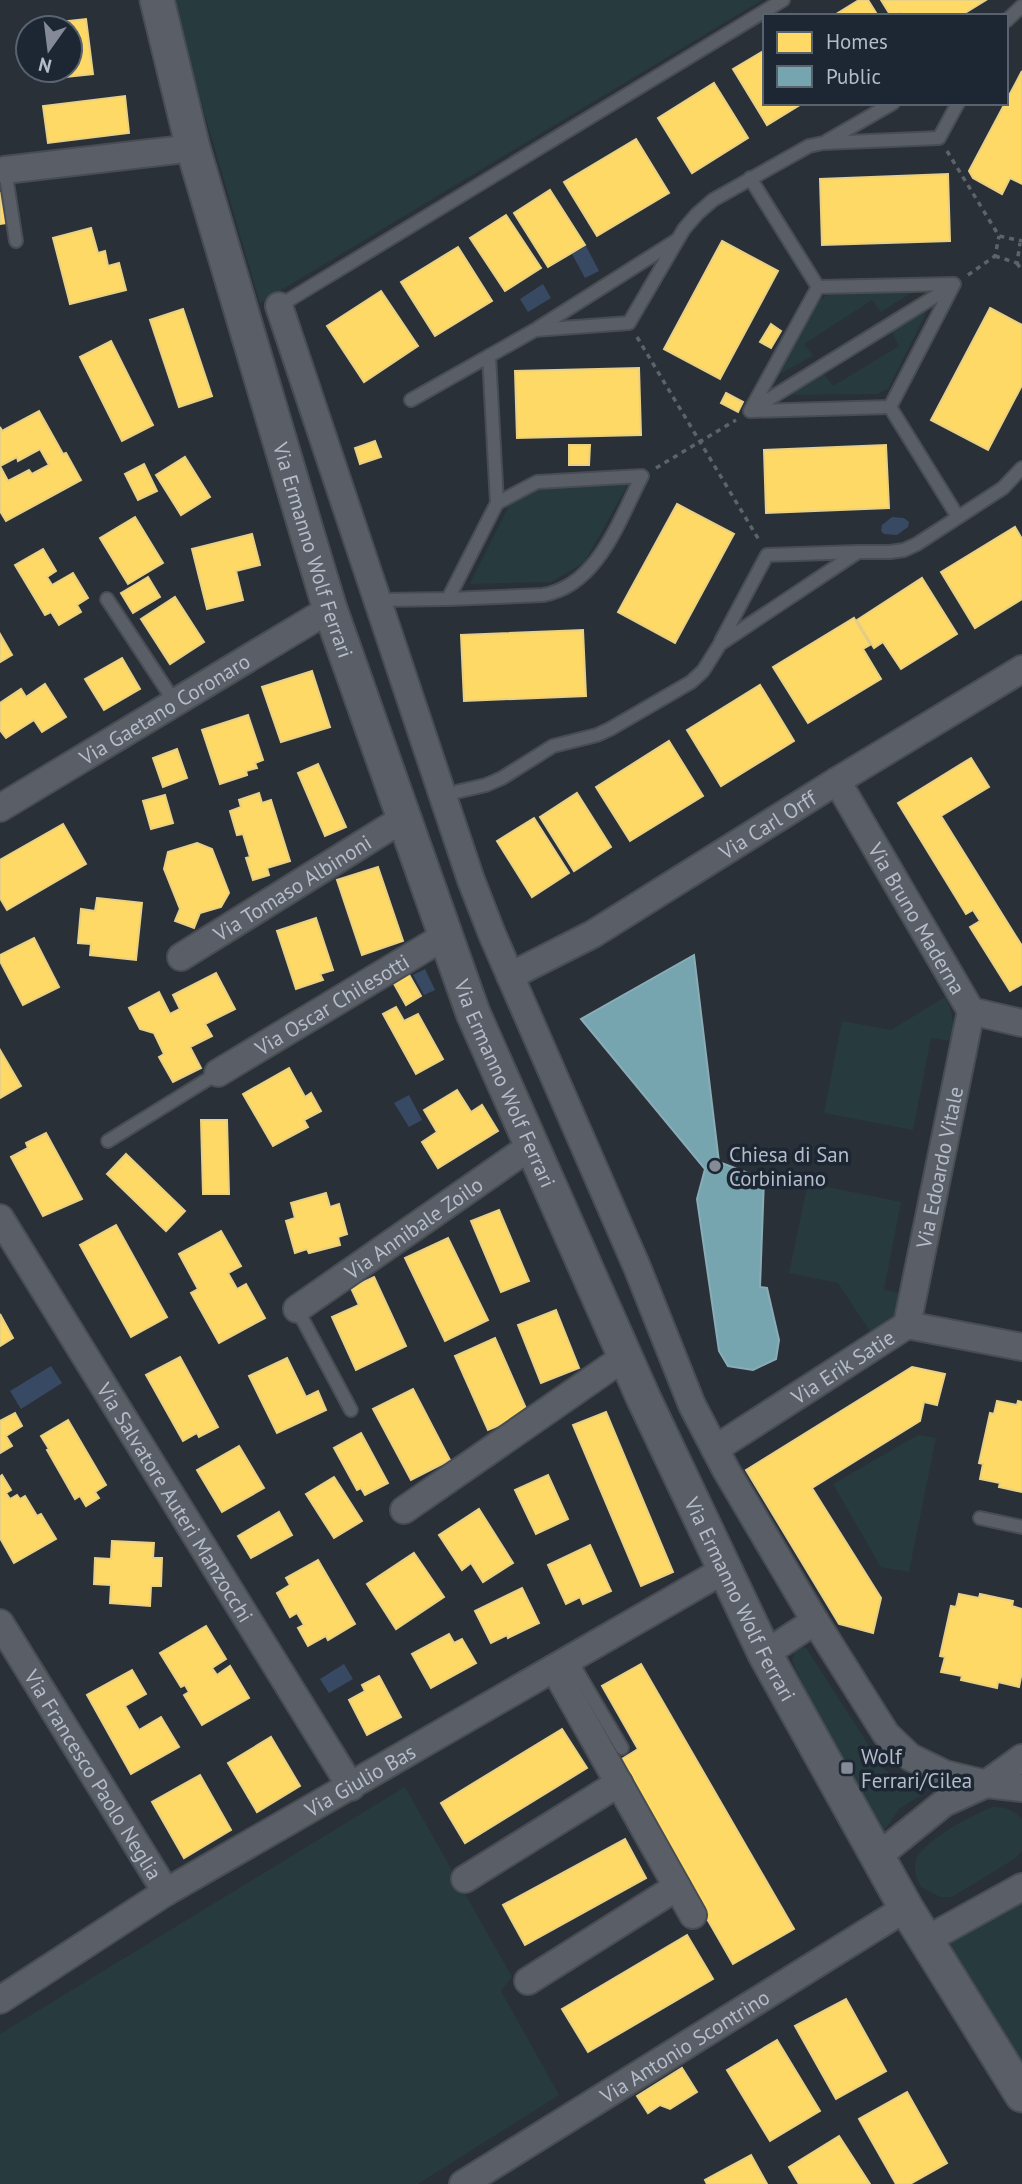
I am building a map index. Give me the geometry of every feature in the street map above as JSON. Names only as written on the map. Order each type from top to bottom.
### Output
[{"type":"street","name":"Via Ermanno Wolf Ferrari","points":[[157,0],[193,148],[254,361],[330,608],[473,1013],[626,1356],[765,1654],[906,1908],[1022,2095]]},
{"type":"street","points":[[5,170],[193,148]]},
{"type":"street","name":"Via Ermanno Wolf Ferrari","points":[[279,306],[477,897],[637,1266],[692,1405],[816,1621],[886,1734],[910,1757],[945,1774],[986,1784],[1022,1788]]},
{"type":"street","name":"Via Gaetano Coronaro","points":[[0,808],[330,608]]},
{"type":"street","name":"Via Carl Orff","points":[[510,976],[600,930],[1022,669]]},
{"type":"street","name":"Via Bruno Maderna","points":[[837,781],[971,1011],[1022,1023]]},
{"type":"street","name":"Via Tomaso Albinoni","points":[[181,957],[404,818]]},
{"type":"street","name":"Via Oscar Chilesotti","points":[[218,1073],[445,936]]},
{"type":"street","name":"Via Edoardo Vitale","points":[[907,1325],[971,1011]]},
{"type":"street","name":"Via Annibale Zoilo","points":[[297,1309],[531,1146]]},
{"type":"street","name":"Via Salvatore Auteri Manzocchi","points":[[0,1218],[351,1787]]},
{"type":"street","name":"Via Erik Satie","points":[[715,1449],[907,1325],[1022,1347]]},
{"type":"street","points":[[404,1510],[626,1356]]},
{"type":"street","name":"Via Giulio Bas","points":[[0,2000],[166,1892],[724,1570]]},
{"type":"street","points":[[765,1654],[816,1621]]},
{"type":"street","name":"Via Francesco Paolo Neglia","points":[[0,1623],[166,1892]]},
{"type":"street","points":[[562,1664],[619,1783],[693,1915]]},
{"type":"street","points":[[877,1857],[944,1803],[986,1784],[1022,1758]]},
{"type":"street","points":[[465,1879],[619,1783]]},
{"type":"street","points":[[926,1940],[1022,1886]]},
{"type":"street","points":[[528,1982],[677,1887]]},
{"type":"street","name":"Via Antonio Scontrino","points":[[463,2184],[906,1908]]},
{"type":"lane","points":[[279,306],[783,0]]},
{"type":"lane","points":[[1008,19],[1022,6]]},
{"type":"lane","points":[[824,143],[890,105]]},
{"type":"lane","points":[[535,330],[629,323],[678,239],[704,206],[802,149],[824,143],[939,138],[957,105]]},
{"type":"lane","points":[[5,170],[16,241]]},
{"type":"lane","points":[[750,178],[818,287]]},
{"type":"lane","points":[[411,400],[535,330],[678,239]]},
{"type":"lane","points":[[818,287],[954,284]]},
{"type":"lane","points":[[890,407],[954,284]]},
{"type":"lane","points":[[750,411],[954,284]]},
{"type":"lane","points":[[750,411],[818,287]]},
{"type":"lane","points":[[448,599],[497,503],[489,356]]},
{"type":"lane","points":[[750,411],[890,407]]},
{"type":"lane","points":[[890,407],[958,517]]},
{"type":"lane","points":[[443,794],[486,785],[502,778],[553,746],[610,729],[691,682],[703,671],[720,644],[767,555],[904,550],[1009,483],[1022,468]]},
{"type":"lane","points":[[378,600],[543,595],[556,592],[588,572],[598,559],[642,476]]},
{"type":"lane","points":[[497,503],[537,482],[642,476]]},
{"type":"lane","points":[[720,644],[858,552]]},
{"type":"lane","points":[[107,599],[174,701]]},
{"type":"lane","points":[[108,1141],[218,1073]]},
{"type":"lane","points":[[297,1309],[351,1410]]},
{"type":"lane","points":[[980,1518],[1022,1527]]},
{"type":"lane","points":[[562,1664],[622,1748]]},
{"type":"path","points":[[939,138],[999,236],[995,256],[954,284]]},
{"type":"path","points":[[999,236],[1021,242],[1017,263]]},
{"type":"path","points":[[995,256],[1017,263],[1022,271]]},
{"type":"path","points":[[629,323],[767,555]]},
{"type":"path","points":[[642,476],[750,411]]},
{"type":"green space","points":[[175,0],[762,0],[260,303],[183,40]]},
{"type":"green space","points":[[914,291],[881,312],[872,300],[804,344],[813,356],[778,375],[817,302],[827,295]]},
{"type":"green space","points":[[927,311],[888,389],[877,394],[789,395],[824,374],[833,386],[899,346],[891,331]]},
{"type":"green space","points":[[628,484],[584,563],[551,582],[470,584],[512,500],[538,485]]},
{"type":"green space","points":[[945,997],[952,1018],[951,1041],[931,1038],[913,1130],[824,1113],[842,1021],[891,1030]]},
{"type":"green space","points":[[808,1183],[901,1202],[884,1290],[904,1294],[895,1316],[871,1333],[838,1283],[789,1273]]},
{"type":"green space","points":[[918,1435],[936,1438],[909,1572],[881,1567],[833,1484]]},
{"type":"green space","points":[[799,1646],[806,1648],[884,1769],[905,1786],[922,1795],[900,1808],[881,1835],[855,1779],[821,1722],[792,1661]]},
{"type":"green space","points":[[405,1787],[512,1977],[501,1991],[559,2095],[418,2184],[0,2184],[0,2034]]},
{"type":"green space","points":[[993,1807],[1009,1810],[1022,1819],[1022,1851],[1016,1858],[952,1897],[940,1897],[921,1887],[915,1867],[920,1853],[950,1829]]},
{"type":"green space","points":[[1022,1901],[1022,2085],[937,1943]]},
{"type":"water","points":[[586,246],[599,271],[585,278],[572,254]]},
{"type":"water","points":[[543,284],[551,298],[528,312],[520,299]]},
{"type":"water","points":[[892,517],[904,518],[909,522],[908,527],[897,535],[884,534],[881,531],[882,525]]},
{"type":"water","points":[[425,969],[435,990],[424,995],[413,975]]},
{"type":"water","points":[[409,1095],[422,1120],[409,1127],[394,1103]]},
{"type":"water","points":[[51,1366],[62,1383],[21,1409],[10,1391]]},
{"type":"water","points":[[344,1664],[353,1679],[329,1693],[320,1679]]},
{"type":"building: Homes","points":[[859,0],[868,0],[877,14],[836,14]]},
{"type":"building: Homes","points":[[881,0],[986,0],[963,14],[890,14]]},
{"type":"building: Homes","points":[[84,19],[93,74],[84,75]]},
{"type":"building: Homes","points":[[763,51],[763,105],[800,105],[767,125],[733,69]]},
{"type":"building: Homes","points":[[1022,71],[1022,184],[1010,178],[1002,194],[973,178],[969,171],[1004,105],[1008,105],[1008,97]]},
{"type":"building: Homes","points":[[714,83],[748,138],[692,173],[658,118]]},
{"type":"building: Homes","points":[[125,96],[129,133],[48,143],[43,106]]},
{"type":"building: Homes","points":[[636,139],[669,193],[597,236],[564,182]]},
{"type":"building: Homes","points":[[948,174],[950,241],[822,245],[820,179]]},
{"type":"building: Homes","points":[[550,190],[585,245],[548,267],[514,213]]},
{"type":"building: Homes","points":[[0,192],[7,223],[0,224]]},
{"type":"building: Homes","points":[[506,215],[541,268],[505,291],[470,238]]},
{"type":"building: Homes","points":[[91,228],[98,253],[105,251],[108,266],[119,263],[126,290],[70,304],[53,238]]},
{"type":"building: Homes","points":[[722,241],[778,271],[720,379],[664,349]]},
{"type":"building: Homes","points":[[458,247],[492,301],[435,336],[401,282]]},
{"type":"building: Homes","points":[[381,291],[418,346],[364,382],[327,326]]},
{"type":"building: Homes","points":[[990,308],[1022,325],[1022,385],[988,450],[931,420]]},
{"type":"building: Homes","points":[[183,309],[212,396],[179,407],[150,320]]},
{"type":"building: Homes","points":[[771,324],[781,331],[771,348],[760,342]]},
{"type":"building: Homes","points":[[111,341],[153,425],[122,441],[80,357]]},
{"type":"building: Homes","points":[[639,368],[641,435],[517,438],[515,371]]},
{"type":"building: Homes","points":[[726,393],[743,402],[738,412],[721,403]]},
{"type":"building: Homes","points":[[39,411],[81,480],[6,521],[0,511],[0,427],[2,431]],"holes":[[[40,449],[49,465],[32,474],[29,470],[8,481],[0,466],[17,457],[18,461]]]},
{"type":"building: Homes","points":[[375,441],[381,457],[360,464],[355,448]]},
{"type":"building: Homes","points":[[569,445],[590,445],[589,465],[569,465]]},
{"type":"building: Homes","points":[[886,445],[889,508],[766,513],[764,450]]},
{"type":"building: Homes","points":[[185,457],[210,497],[181,515],[156,475]]},
{"type":"building: Homes","points":[[144,464],[157,491],[138,500],[125,474]]},
{"type":"building: Homes","points":[[677,504],[734,534],[675,643],[618,612]]},
{"type":"building: Homes","points":[[135,517],[163,563],[128,584],[100,538]]},
{"type":"building: Homes","points":[[1015,527],[1022,539],[1022,599],[975,628],[941,572]]},
{"type":"building: Homes","points":[[252,534],[260,565],[236,571],[243,600],[207,609],[192,549]]},
{"type":"building: Homes","points":[[43,549],[56,571],[47,577],[52,585],[73,573],[88,598],[77,605],[81,612],[59,625],[51,612],[45,615],[15,565]]},
{"type":"building: Homes","points":[[148,577],[160,597],[133,613],[121,593]]},
{"type":"building: Homes","points":[[922,578],[957,634],[901,669],[883,642],[874,648],[857,620]]},
{"type":"building: Homes","points":[[175,597],[204,642],[170,664],[141,619]]},
{"type":"building: Homes","points":[[854,618],[870,645],[863,649],[881,679],[808,723],[773,667]]},
{"type":"building: Homes","points":[[583,630],[586,696],[464,701],[461,635]]},
{"type":"building: Homes","points":[[0,634],[12,655],[0,662]]},
{"type":"building: Homes","points":[[122,658],[140,689],[104,710],[85,679]]},
{"type":"building: Homes","points":[[312,671],[330,727],[281,742],[262,687]]},
{"type":"building: Homes","points":[[45,684],[66,717],[42,732],[34,720],[6,738],[0,730],[0,703],[21,689],[26,697]]},
{"type":"building: Homes","points":[[760,685],[794,741],[721,786],[687,730]]},
{"type":"building: Homes","points":[[248,715],[263,760],[255,763],[257,768],[246,771],[247,775],[220,784],[202,730]]},
{"type":"building: Homes","points":[[669,741],[703,796],[630,841],[596,787]]},
{"type":"building: Homes","points":[[177,749],[187,778],[163,787],[153,758]]},
{"type":"building: Homes","points":[[971,758],[989,787],[941,816],[1022,946],[1022,984],[1010,991],[970,927],[980,921],[973,910],[966,914],[898,803]]},
{"type":"building: Homes","points":[[318,764],[346,827],[325,836],[298,773]]},
{"type":"building: Homes","points":[[259,793],[262,803],[271,800],[290,861],[267,868],[269,875],[253,880],[246,858],[250,857],[243,834],[237,835],[230,811],[241,807],[239,800]]},
{"type":"building: Homes","points":[[577,793],[611,847],[574,871],[540,817]]},
{"type":"building: Homes","points":[[165,795],[173,823],[151,829],[143,801]]},
{"type":"building: Homes","points":[[534,818],[569,873],[532,897],[497,841]]},
{"type":"building: Homes","points":[[63,824],[86,864],[7,910],[0,898],[0,860]]},
{"type":"building: Homes","points":[[197,843],[212,849],[229,893],[221,907],[200,913],[194,928],[175,921],[180,909],[164,869],[168,852]]},
{"type":"building: Homes","points":[[378,867],[403,941],[362,955],[337,880]]},
{"type":"building: Homes","points":[[97,898],[142,903],[136,960],[90,955],[91,944],[78,943],[81,909],[95,911]]},
{"type":"building: Homes","points":[[316,918],[333,970],[320,974],[323,980],[296,989],[277,931]]},
{"type":"building: Homes","points":[[34,938],[59,987],[23,1005],[0,961],[0,955]]},
{"type":"building: Homes","points":[[216,973],[235,1009],[205,1024],[212,1036],[190,1047],[201,1068],[173,1082],[159,1057],[164,1054],[154,1033],[140,1029],[129,1008],[159,992],[170,1014],[180,1009],[173,995]]},
{"type":"building: Homes","points":[[408,973],[421,996],[406,1005],[393,982]]},
{"type":"building: Homes","points":[[396,1007],[404,1021],[418,1014],[443,1059],[416,1074],[383,1014]]},
{"type":"building: Homes","points":[[0,1050],[21,1086],[0,1098]]},
{"type":"building: Homes","points":[[289,1068],[305,1097],[311,1093],[321,1111],[304,1120],[308,1127],[273,1146],[243,1094]]},
{"type":"building: Homes","points":[[457,1090],[471,1112],[482,1105],[498,1131],[438,1168],[422,1142],[437,1132],[424,1110]]},
{"type":"building: Homes","points":[[201,1120],[227,1120],[229,1194],[203,1194]]},
{"type":"building: Homes","points":[[46,1133],[82,1199],[43,1216],[11,1157],[28,1148],[26,1143]]},
{"type":"building: Homes","points":[[126,1154],[185,1211],[166,1231],[107,1174]]},
{"type":"building: Homes","points":[[326,1193],[330,1207],[339,1204],[347,1234],[338,1237],[340,1245],[309,1253],[307,1249],[295,1253],[286,1221],[295,1218],[291,1203]]},
{"type":"building: Homes","points":[[499,1210],[529,1281],[501,1292],[471,1221]]},
{"type":"building: Homes","points":[[116,1225],[167,1317],[131,1337],[80,1245]]},
{"type":"building: Homes","points":[[221,1231],[241,1266],[228,1273],[237,1289],[246,1284],[265,1318],[219,1343],[191,1293],[198,1289],[179,1254]]},
{"type":"building: Homes","points":[[448,1238],[488,1320],[445,1341],[405,1258]]},
{"type":"building: Homes","points":[[374,1277],[406,1346],[356,1370],[332,1317],[359,1305],[351,1288]]},
{"type":"building: Homes","points":[[556,1310],[579,1368],[541,1383],[518,1325]]},
{"type":"building: Homes","points":[[0,1314],[13,1338],[0,1346]]},
{"type":"building: Homes","points":[[495,1338],[528,1413],[488,1430],[455,1356]]},
{"type":"building: Homes","points":[[180,1357],[218,1427],[199,1437],[197,1433],[183,1441],[146,1375]]},
{"type":"building: Homes","points":[[287,1358],[306,1397],[318,1391],[326,1410],[277,1433],[249,1376]]},
{"type":"building: Homes","points":[[912,1367],[945,1374],[937,1405],[924,1402],[920,1421],[812,1488],[881,1598],[873,1633],[839,1624],[746,1470]]},
{"type":"building: Homes","points":[[413,1389],[450,1460],[411,1480],[373,1409]]},
{"type":"building: Homes","points":[[997,1401],[1017,1405],[1018,1401],[1022,1402],[1022,1492],[980,1479],[983,1464],[979,1463],[990,1413],[994,1414]]},
{"type":"building: Homes","points":[[606,1412],[673,1572],[641,1586],[573,1425]]},
{"type":"building: Homes","points":[[15,1413],[22,1426],[6,1436],[12,1446],[0,1453],[0,1421]]},
{"type":"building: Homes","points":[[68,1420],[106,1485],[95,1492],[99,1498],[86,1506],[80,1496],[75,1499],[41,1436]]},
{"type":"building: Homes","points":[[361,1433],[388,1483],[365,1495],[361,1488],[357,1490],[334,1448]]},
{"type":"building: Homes","points":[[239,1446],[264,1488],[222,1512],[197,1470]]},
{"type":"building: Homes","points":[[2,1475],[11,1490],[6,1493],[10,1499],[17,1495],[20,1499],[25,1496],[37,1516],[41,1514],[56,1539],[14,1563],[0,1538]]},
{"type":"building: Homes","points":[[548,1475],[568,1519],[536,1534],[515,1490]]},
{"type":"building: Homes","points":[[334,1477],[362,1521],[334,1538],[306,1494]]},
{"type":"building: Homes","points":[[479,1509],[513,1563],[483,1582],[471,1563],[462,1570],[439,1535]]},
{"type":"building: Homes","points":[[279,1512],[292,1535],[251,1558],[238,1536]]},
{"type":"building: Homes","points":[[112,1541],[154,1543],[153,1558],[162,1558],[161,1586],[151,1586],[150,1606],[110,1603],[111,1585],[94,1584],[95,1558],[111,1559]]},
{"type":"building: Homes","points":[[590,1545],[611,1591],[583,1604],[580,1597],[566,1604],[548,1565]]},
{"type":"building: Homes","points":[[414,1553],[444,1597],[396,1629],[367,1584]]},
{"type":"building: Homes","points":[[318,1560],[355,1624],[328,1640],[326,1636],[308,1646],[298,1628],[304,1625],[297,1613],[290,1617],[277,1593],[290,1585],[286,1578]]},
{"type":"building: Homes","points":[[522,1588],[539,1623],[491,1643],[475,1611]]},
{"type":"building: Homes","points":[[959,1594],[979,1598],[980,1594],[1013,1601],[1012,1606],[1022,1609],[1022,1672],[1019,1687],[998,1682],[997,1688],[961,1680],[962,1676],[941,1672],[945,1657],[940,1656],[951,1606],[956,1607]]},
{"type":"building: Homes","points":[[206,1626],[226,1659],[212,1668],[217,1675],[230,1666],[249,1698],[202,1725],[184,1695],[189,1692],[185,1685],[181,1687],[160,1653]]},
{"type":"building: Homes","points":[[449,1634],[454,1643],[462,1639],[476,1663],[431,1688],[412,1654]]},
{"type":"building: Homes","points":[[641,1664],[794,1929],[733,1964],[617,1762],[638,1749],[602,1686]]},
{"type":"building: Homes","points":[[132,1670],[146,1694],[125,1706],[139,1730],[161,1717],[179,1747],[131,1774],[87,1695]]},
{"type":"building: Homes","points":[[379,1676],[401,1717],[367,1735],[349,1700],[365,1691],[362,1685]]},
{"type":"building: Homes","points":[[562,1729],[587,1768],[465,1843],[441,1803]]},
{"type":"building: Homes","points":[[271,1737],[300,1786],[257,1812],[228,1763]]},
{"type":"building: Homes","points":[[200,1775],[231,1830],[184,1858],[152,1802]]},
{"type":"building: Homes","points":[[625,1839],[646,1878],[525,1945],[503,1905]]},
{"type":"building: Homes","points":[[687,1935],[713,1979],[588,2052],[562,2009]]},
{"type":"building: Homes","points":[[846,1999],[886,2071],[836,2099],[795,2026]]},
{"type":"building: Homes","points":[[777,2040],[820,2111],[770,2141],[727,2070]]},
{"type":"building: Homes","points":[[682,2068],[697,2092],[670,2109],[660,2105],[648,2113],[637,2096]]},
{"type":"building: Homes","points":[[907,2092],[947,2163],[910,2184],[896,2184],[859,2119]]},
{"type":"building: Homes","points":[[839,2136],[870,2184],[799,2184],[789,2167]]},
{"type":"building: Homes","points":[[751,2155],[767,2184],[707,2184],[705,2180]]},
{"type":"building: Public","name":"Chiesa di San Corbiniano","points":[[694,955],[719,1162],[764,1179],[760,1287],[767,1288],[779,1340],[776,1359],[753,1370],[728,1366],[719,1351],[697,1199],[705,1169],[581,1019]]},
{"type":"place","name":"Chiesa di San Corbiniano","points":[[715,1166]]},
{"type":"place","name":"Wolf Ferrari/Cilea","points":[[847,1768]]}]
